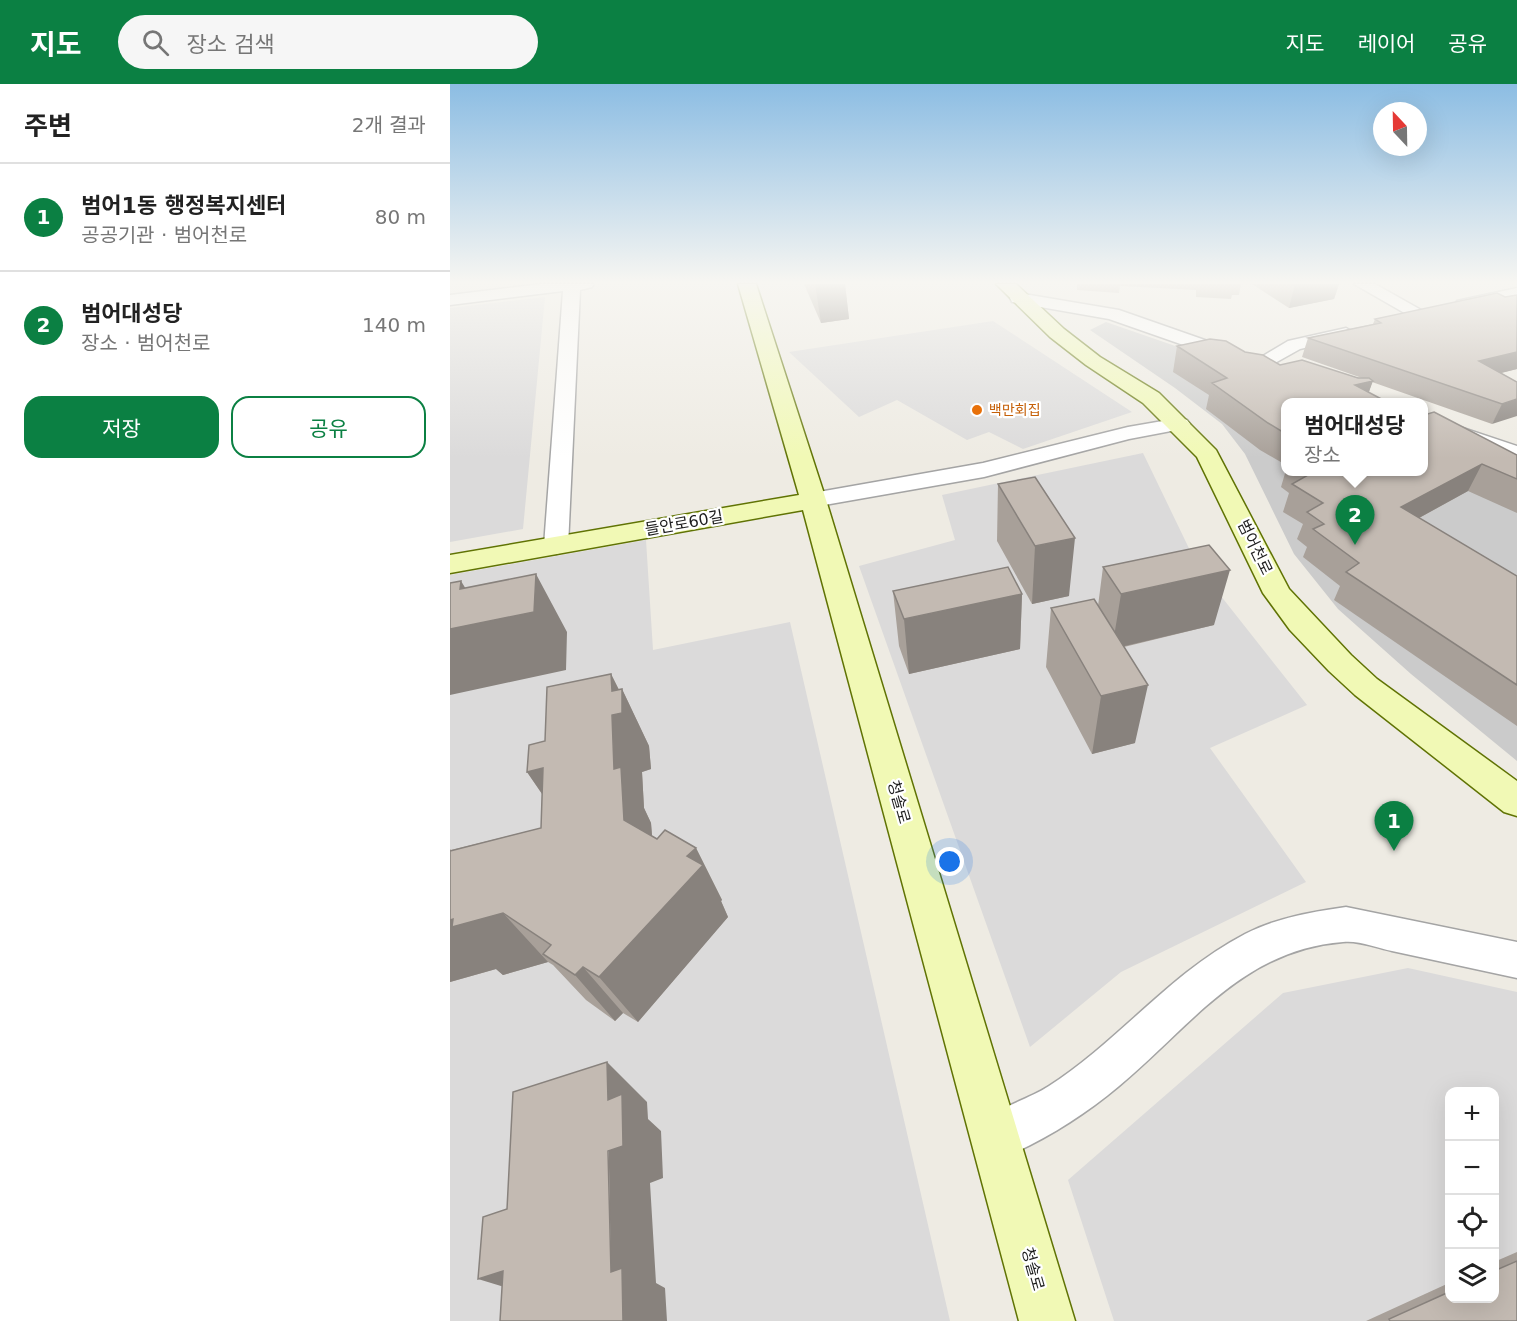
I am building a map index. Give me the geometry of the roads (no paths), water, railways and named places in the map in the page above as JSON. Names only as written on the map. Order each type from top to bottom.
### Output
[{"type":"street","points":[[556,546],[574,342]]},
{"type":"street","name":"청솔로","points":[[765,342],[813,500],[1047,1321]]},
{"type":"street","name":"범어천로","points":[[1069,342],[1151,398],[1180,424],[1208,455],[1277,593],[1300,623],[1366,687],[1517,801]]},
{"type":"street","points":[[1191,342],[1279,372]]},
{"type":"street","points":[[1257,365],[1294,345],[1308,342]]},
{"type":"street","points":[[1428,422],[1517,453]]},
{"type":"street","points":[[813,500],[984,470],[1128,433],[1180,424]]},
{"type":"street","name":"들안로60길","points":[[450,564],[813,500]]},
{"type":"street","points":[[995,1139],[1071,1098],[1219,968],[1263,943],[1319,926],[1346,924],[1517,960]]},
{"type":"place","name":"백만회집","points":[[977,410]]},
{"type":"place","name":"범어대성당","points":[[1355,545]]},
{"type":"place","name":"범어1동 행정복지센터","points":[[1394,851]]}]
